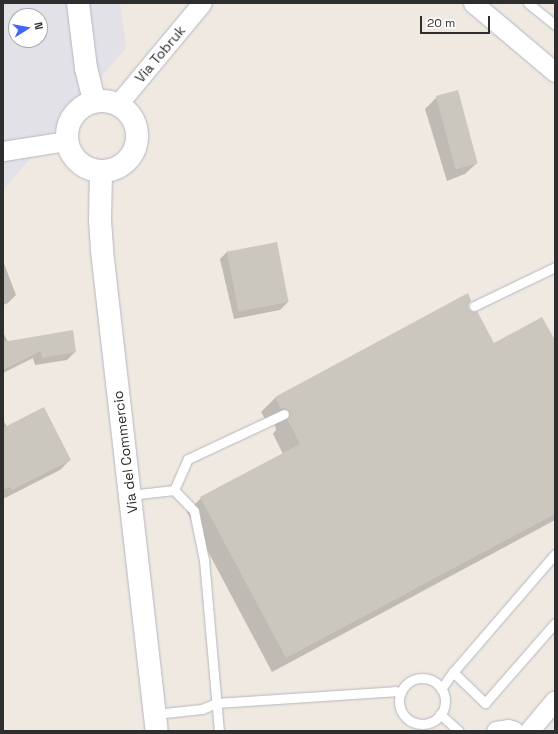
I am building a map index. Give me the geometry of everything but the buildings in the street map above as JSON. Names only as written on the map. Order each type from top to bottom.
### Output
[{"type":"street","points":[[78,3],[86,68],[94,101]]},
{"type":"street","name":"Via Tobruk","points":[[118,104],[202,3]]},
{"type":"street","points":[[473,3],[555,72]]},
{"type":"street","points":[[106,100],[118,104],[127,110],[134,121],[138,133],[137,145],[127,162],[116,169],[101,172],[89,169],[78,162],[71,153],[67,141],[67,129],[72,117],[80,108],[94,101],[106,100]]},
{"type":"street","points":[[3,151],[67,141]]},
{"type":"street","name":"Via del Commercio","points":[[101,172],[100,214],[102,250],[156,722]]},
{"type":"street","points":[[529,731],[555,700]]},
{"type":"street","points":[[496,731],[508,729],[514,731]]},
{"type":"lane","points":[[528,3],[555,25]]},
{"type":"lane","points":[[474,306],[555,266]]},
{"type":"lane","points":[[174,490],[188,459],[284,414]]},
{"type":"lane","points":[[130,495],[174,490]]},
{"type":"lane","points":[[174,490],[194,511],[204,560],[219,731]]},
{"type":"lane","points":[[442,689],[453,672],[555,554]]},
{"type":"lane","points":[[453,672],[485,703],[555,623]]},
{"type":"lane","points":[[419,678],[428,678],[436,682],[442,689],[444,706],[440,714],[434,720],[416,727],[402,712],[399,704],[401,693],[410,681],[419,678]]},
{"type":"lane","points":[[156,722],[202,709],[216,703],[395,691],[401,693]]},
{"type":"lane","points":[[440,714],[459,731]]},
{"type":"shaded area","points":[[3,3],[120,3],[126,48],[3,190]]}]
